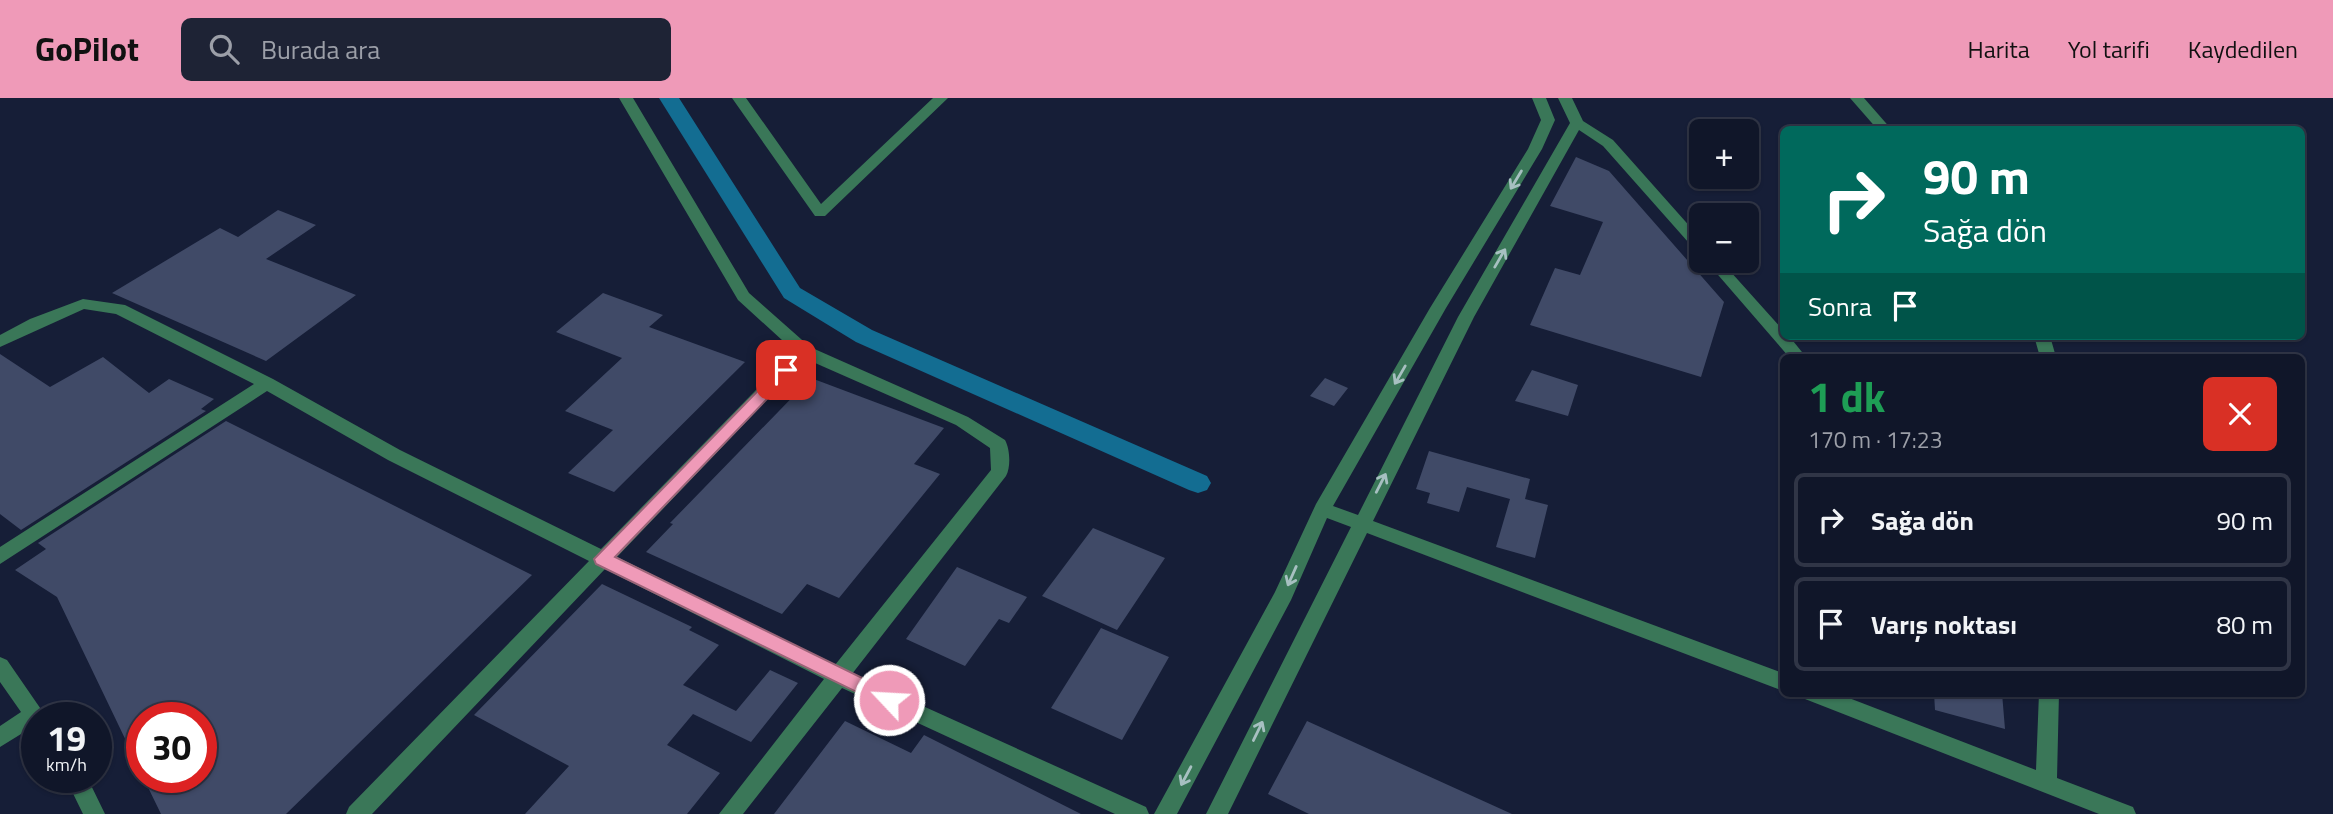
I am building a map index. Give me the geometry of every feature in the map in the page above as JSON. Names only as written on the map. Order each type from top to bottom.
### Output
[{"type":"street","points":[[626,98],[743,296],[804,351],[962,421],[999,445],[1000,471],[730,814]]},
{"type":"street","points":[[739,98],[820,213],[941,98]]},
{"type":"street","points":[[1165,814],[1284,594],[1322,509],[1438,308],[1535,149],[1548,120],[1539,98]]},
{"type":"street","points":[[1565,98],[1577,123],[1608,143],[1689,234]]},
{"type":"street","points":[[1857,98],[1882,126]]},
{"type":"street","points":[[1217,814],[1466,317],[1577,123]]},
{"type":"street","points":[[1724,273],[1780,337]]},
{"type":"street","points":[[0,342],[83,303],[119,309],[267,383],[394,455],[839,677],[1138,814]]},
{"type":"street","points":[[1783,340],[1795,354]]},
{"type":"street","points":[[357,814],[804,351]]},
{"type":"street","points":[[0,557],[267,383]]},
{"type":"street","points":[[1322,509],[1780,681]]},
{"type":"street","points":[[0,666],[26,702]]},
{"type":"street","points":[[1823,697],[2125,814]]},
{"type":"street","points":[[2046,782],[2049,697]]},
{"type":"street","points":[[0,738],[21,725]]},
{"type":"street","points":[[84,793],[94,814]]},
{"type":"building","points":[[1576,157],[1609,171],[1689,262],[1689,273],[1699,273],[1724,302],[1701,377],[1530,325],[1555,268],[1580,275],[1603,222],[1550,206]]},
{"type":"building","points":[[278,210],[316,225],[266,259],[356,295],[266,361],[112,293],[220,228],[238,237]]},
{"type":"building","points":[[603,293],[663,315],[649,327],[745,362],[614,492],[568,473],[613,430],[565,411],[622,358],[556,332]]},
{"type":"building","points":[[0,354],[50,387],[103,357],[149,393],[169,379],[214,399],[201,409],[206,411],[21,530],[0,514]]},
{"type":"building","points":[[1532,370],[1578,385],[1568,416],[1515,401]]},
{"type":"building","points":[[811,378],[944,428],[914,464],[940,474],[839,598],[807,584],[782,614],[646,552],[673,524],[670,523]]},
{"type":"building","points":[[1325,378],[1348,388],[1334,406],[1310,396]]},
{"type":"building","points":[[226,421],[532,575],[286,814],[161,814],[151,793],[217,793],[217,702],[126,702],[126,741],[112,712],[112,702],[107,702],[57,597],[15,570],[46,549],[38,543]]},
{"type":"building","points":[[1429,451],[1530,479],[1525,499],[1548,505],[1535,558],[1496,547],[1510,499],[1467,487],[1459,512],[1427,503],[1430,493],[1416,489]]},
{"type":"building","points":[[1093,528],[1165,558],[1117,630],[1042,596]]},
{"type":"building","points":[[957,567],[1027,597],[1009,623],[999,619],[965,666],[906,639]]},
{"type":"building","points":[[602,584],[692,627],[689,630],[719,645],[683,685],[736,711],[770,670],[798,683],[751,742],[693,714],[667,745],[720,773],[687,814],[525,814],[569,766],[474,715]]},
{"type":"building","points":[[1101,628],[1169,657],[1122,740],[1051,708]]},
{"type":"building","points":[[1934,697],[2002,697],[2005,729],[1935,710]]},
{"type":"building","points":[[845,721],[911,753],[924,735],[1081,814],[774,814]]},
{"type":"building","points":[[1307,721],[1512,814],[1309,814],[1268,794]]},
{"type":"waterway","points":[[669,98],[792,293],[864,336],[1198,483]]},
{"type":"route","points":[[786,370],[602,559],[889,700]]}]
